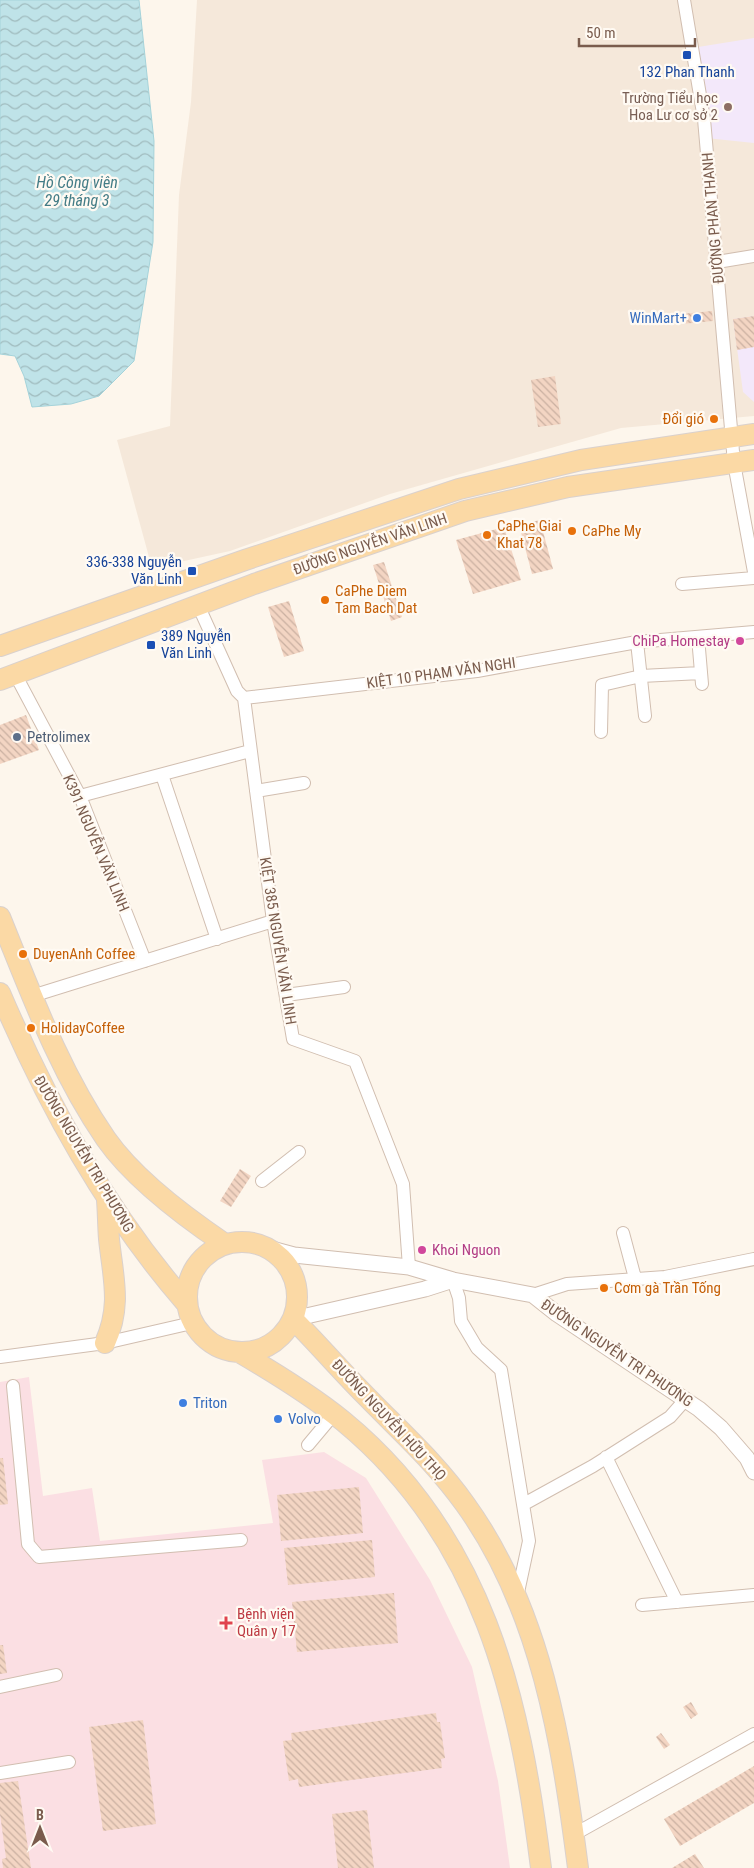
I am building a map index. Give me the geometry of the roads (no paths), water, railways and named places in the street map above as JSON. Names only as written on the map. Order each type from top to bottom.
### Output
[{"type":"main road","name":"ĐƯỜNG NGUYỄN VĂN LINH","points":[[5,643],[400,508],[517,474],[581,460],[754,434]]},
{"type":"main road","name":"ĐƯỜNG NGUYỄN VĂN LINH","points":[[8,678],[254,584],[465,511],[568,487],[754,460]]},
{"type":"main road","points":[[400,508],[409,530]]},
{"type":"main road","points":[[245,560],[254,584]]},
{"type":"main road","name":"ĐƯỜNG NGUYỄN TRI PHƯƠNG","points":[[0,917],[52,1043],[107,1140],[150,1187],[225,1244]]},
{"type":"main road","name":"ĐƯỜNG NGUYỄN TRI PHƯƠNG","points":[[0,993],[31,1066],[120,1220],[157,1269],[186,1303]]},
{"type":"main road","points":[[105,1343],[114,1324],[117,1288],[109,1239],[107,1198]]},
{"type":"main road","points":[[239,1242],[254,1243],[268,1248],[281,1258],[290,1270],[296,1284],[298,1300],[293,1319],[284,1333],[271,1344],[256,1351],[239,1352],[225,1350],[212,1344],[200,1334],[192,1323],[186,1303],[187,1290],[195,1267],[213,1250],[225,1244],[239,1242]]},
{"type":"main road","name":"ĐƯỜNG NGUYỄN HỮU THỌ","points":[[293,1319],[364,1394],[430,1459],[466,1505],[500,1560],[517,1597],[537,1654],[552,1708],[578,1868]]},
{"type":"main road","name":"ĐƯỜNG NGUYỄN HỮU THỌ","points":[[239,1352],[275,1373],[334,1414],[372,1448],[405,1482],[434,1519],[472,1587],[485,1617],[516,1715],[533,1804],[541,1868]]},
{"type":"street","name":"ĐƯỜNG PHAN THANH","points":[[684,0],[704,119],[734,462],[754,572]]},
{"type":"street","points":[[717,262],[754,256]]},
{"type":"street","points":[[682,584],[754,578]]},
{"type":"street","name":"KIỆT 385 NGUYỄN VĂN LINH","points":[[198,605],[237,691],[244,698],[273,921],[293,1039],[355,1061],[403,1184],[409,1267]]},
{"type":"street","name":"KIỆT 10 PHẠM VĂN NGHI","points":[[244,698],[477,671],[638,642],[754,632]]},
{"type":"street","points":[[601,732],[602,684],[641,676],[701,678],[698,637]]},
{"type":"street","points":[[638,642],[645,716]]},
{"type":"street","name":"K391 NGUYỄN VĂN LINH","points":[[8,678],[80,796],[145,961]]},
{"type":"street","points":[[80,796],[250,751]]},
{"type":"street","points":[[162,774],[217,939]]},
{"type":"street","points":[[256,791],[304,783]]},
{"type":"street","points":[[32,996],[273,921]]},
{"type":"street","points":[[286,995],[344,987]]},
{"type":"street","points":[[262,1181],[298,1152]]},
{"type":"street","points":[[623,1233],[635,1278]]},
{"type":"street","name":"ĐƯỜNG NGUYỄN TRI PHƯƠNG","points":[[268,1248],[294,1255],[331,1257],[409,1267],[453,1280],[533,1295],[557,1314],[686,1400],[721,1428],[747,1458],[754,1472]]},
{"type":"street","points":[[533,1295],[567,1284],[665,1277],[754,1259]]},
{"type":"street","points":[[453,1280],[459,1298],[461,1321],[477,1348],[501,1370],[529,1541],[517,1597]]},
{"type":"street","name":"ĐƯỜNG NGUYỄN TRI PHƯƠNG","points":[[293,1319],[425,1289],[453,1280]]},
{"type":"street","points":[[0,1357],[105,1343],[192,1323]]},
{"type":"street","points":[[13,1386],[28,1544],[39,1557],[241,1540]]},
{"type":"street","points":[[524,1504],[606,1457],[670,1417],[686,1400]]},
{"type":"street","points":[[308,1445],[334,1414]]},
{"type":"street","points":[[606,1457],[677,1602]]},
{"type":"street","points":[[642,1605],[754,1596]]},
{"type":"street","points":[[0,1687],[56,1675]]},
{"type":"street","points":[[573,1835],[754,1734]]},
{"type":"street","points":[[0,1773],[69,1762]]},
{"type":"water","name":"Hồ Công viên 29 tháng 3","points":[[0,0],[139,0],[154,141],[153,242],[134,361],[99,396],[71,404],[32,407],[24,376],[15,356],[0,354]]},
{"type":"place","name":"132 Phan Thanh","points":[[687,55]]},
{"type":"place","name":"Trường Tiểu học Hoa Lư cơ sở 2","points":[[728,107]]},
{"type":"place","name":"WinMart+","points":[[697,318]]},
{"type":"place","name":"Đổi gió","points":[[714,419]]},
{"type":"place","name":"CaPhe My","points":[[572,531]]},
{"type":"place","name":"CaPhe Giai Khat 78","points":[[487,535]]},
{"type":"place","name":"336-338 Nguyễn Văn Linh","points":[[192,571]]},
{"type":"place","name":"CaPhe Diem Tam Bach Dat","points":[[325,600]]},
{"type":"place","name":"ChiPa Homestay","points":[[740,641]]},
{"type":"place","name":"389 Nguyễn Văn Linh","points":[[151,645]]},
{"type":"place","name":"Petrolimex","points":[[17,737]]},
{"type":"place","name":"DuyenAnh Coffee","points":[[23,954]]},
{"type":"place","name":"HolidayCoffee","points":[[31,1028]]},
{"type":"place","name":"Khoi Nguon","points":[[422,1250]]},
{"type":"place","name":"Cơm gà Trần Tống","points":[[604,1288]]},
{"type":"place","name":"Triton","points":[[183,1403]]},
{"type":"place","name":"Volvo","points":[[278,1419]]},
{"type":"place","name":"Bệnh viện Quân y 17","points":[[226,1623]]}]
